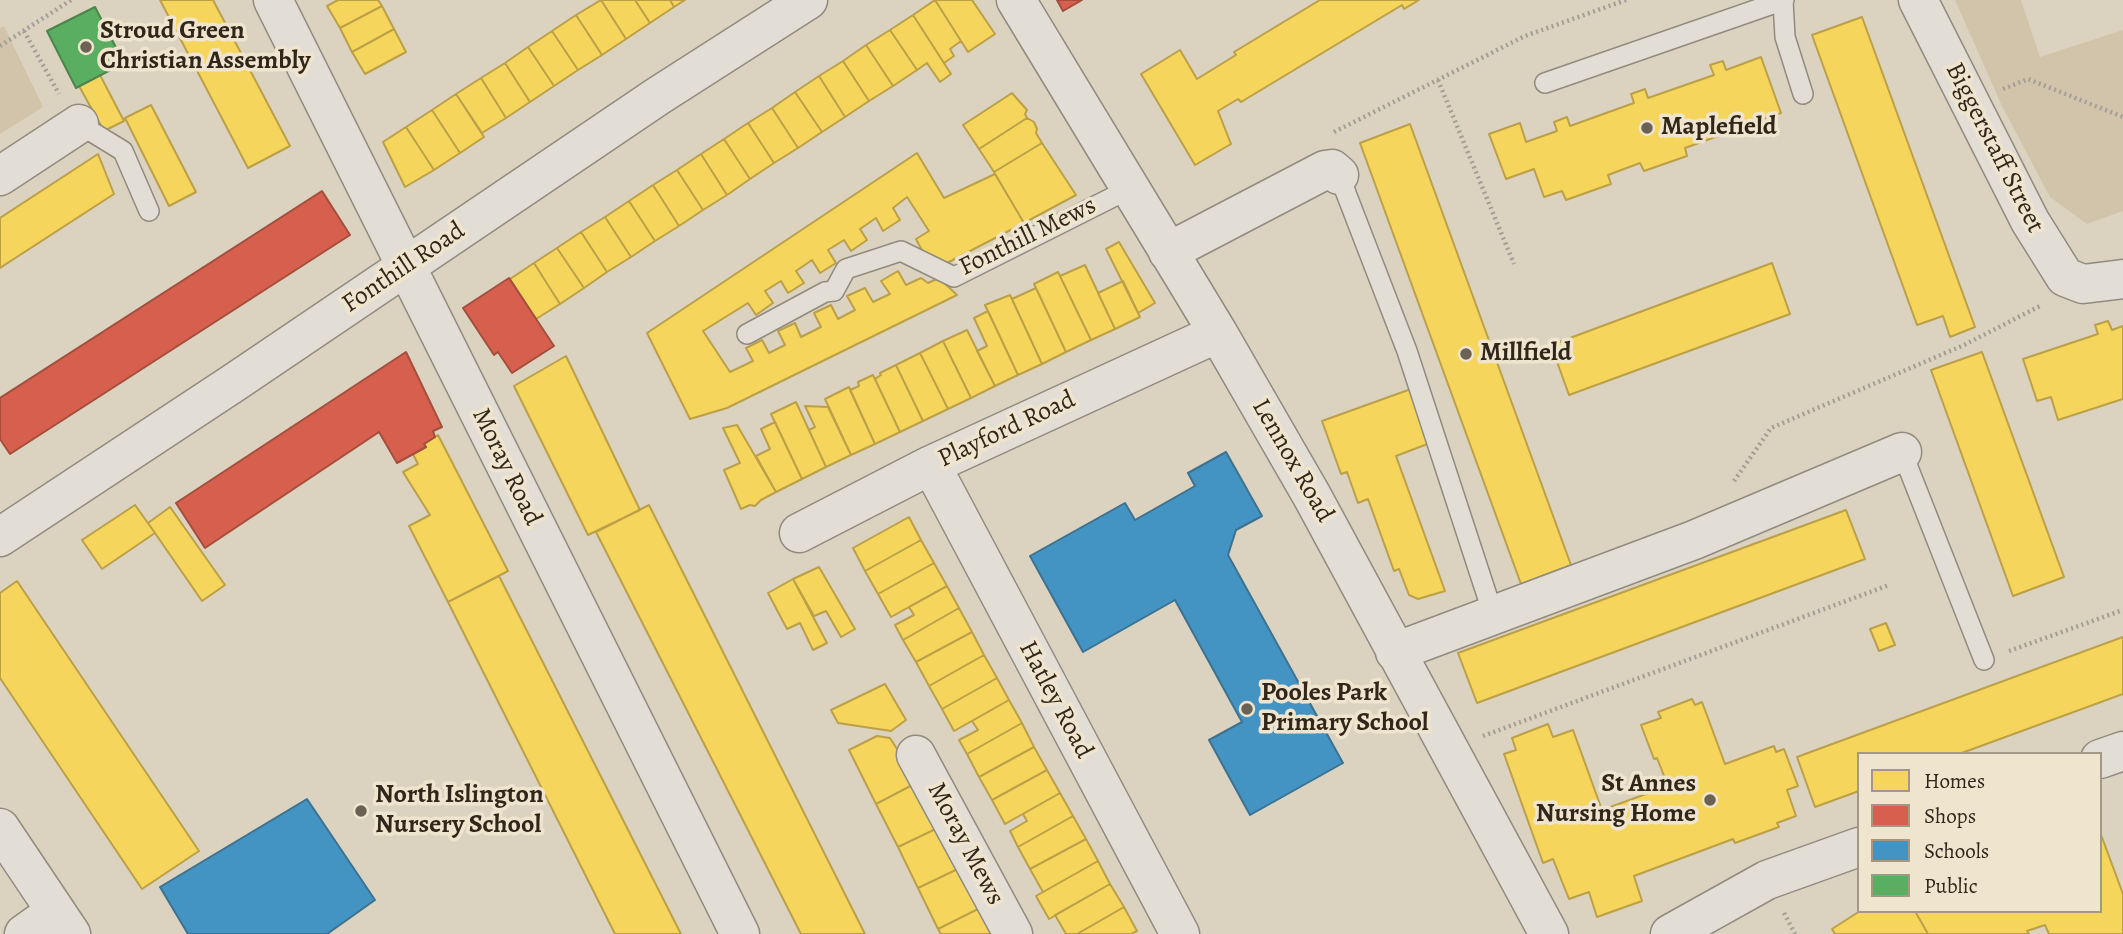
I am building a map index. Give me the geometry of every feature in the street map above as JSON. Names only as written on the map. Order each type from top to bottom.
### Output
[{"type":"street","name":"Moray Road","points":[[273,0],[740,934]]},
{"type":"street","name":"Fonthill Road","points":[[0,537],[407,267],[658,96],[808,0]]},
{"type":"street","name":"Lennox Road","points":[[1016,0],[1218,333],[1312,496],[1549,934]]},
{"type":"street","name":"Biggerstaff Street","points":[[1918,0],[2030,221],[2065,277],[2083,284]]},
{"type":"street","points":[[0,176],[79,124]]},
{"type":"street","points":[[1168,252],[1325,170],[1332,169],[1339,175]]},
{"type":"street","points":[[2083,284],[2123,279]]},
{"type":"street","name":"Playford Road","points":[[799,533],[931,465],[1218,333]]},
{"type":"street","points":[[1395,652],[1694,540],[1902,452]]},
{"type":"street","name":"Hatley Road","points":[[931,465],[1180,934]]},
{"type":"street","points":[[2102,758],[2123,751]]},
{"type":"street","name":"Moray Mews","points":[[916,755],[1013,934]]},
{"type":"street","points":[[0,828],[63,923],[24,934]]},
{"type":"street","points":[[1670,934],[1767,880],[1857,848]]},
{"type":"lane","points":[[1545,83],[1784,0],[1785,37],[1803,94]]},
{"type":"lane","points":[[79,124],[123,151],[149,211]]},
{"type":"lane","points":[[1339,175],[1407,351],[1493,614]]},
{"type":"lane","name":"Fonthill Mews","points":[[747,334],[825,292],[834,291],[846,269],[901,251],[954,277],[1129,189]]},
{"type":"lane","points":[[1902,452],[1984,660]]},
{"type":"path","points":[[0,46],[71,0]]},
{"type":"path","points":[[1326,135],[1525,36],[1626,0]]},
{"type":"path","points":[[24,31],[59,95],[79,124]]},
{"type":"path","points":[[1969,101],[2028,79],[2123,117]]},
{"type":"path","points":[[1438,80],[1514,264]]},
{"type":"path","points":[[1733,484],[1771,428],[1964,345],[2083,284]]},
{"type":"path","points":[[1449,748],[1889,585]]},
{"type":"path","points":[[1984,660],[2123,610]]},
{"type":"shaded area","points":[[1955,0],[2021,0],[2040,57],[2123,30],[2123,211],[2087,224],[2050,197],[2002,106]]},
{"type":"shaded area","points":[[4,26],[43,107],[0,134],[0,28]]},
{"type":"building: Homes","points":[[160,0],[213,0],[290,146],[248,168]]},
{"type":"building: Homes","points":[[338,0],[378,0],[382,6],[340,28],[327,6]]},
{"type":"building: Homes","points":[[601,0],[626,39],[602,55],[576,15]]},
{"type":"building: Homes","points":[[601,0],[635,0],[650,23],[626,39]]},
{"type":"building: Homes","points":[[635,0],[670,0],[674,7],[650,23]]},
{"type":"building: Homes","points":[[670,0],[685,0],[674,7]]},
{"type":"building: Homes","points":[[935,0],[961,41],[950,49],[954,56],[944,63],[913,15]]},
{"type":"building: Homes","points":[[935,0],[972,0],[995,34],[968,52]]},
{"type":"building: Homes","points":[[1320,0],[1419,0],[1404,9],[1402,5],[1241,102],[1238,99],[1218,111],[1231,144],[1195,165],[1141,74],[1180,50],[1197,79],[1236,55],[1234,52]]},
{"type":"building: Homes","points":[[382,6],[394,29],[352,52],[340,28]]},
{"type":"building: Homes","points":[[576,15],[602,55],[578,70],[552,31]]},
{"type":"building: Homes","points":[[913,15],[951,74],[940,82],[927,63],[917,70],[890,30]]},
{"type":"building: Homes","points":[[1862,17],[1975,327],[1950,337],[1943,316],[1917,325],[1812,35]]},
{"type":"building: Homes","points":[[394,29],[406,52],[365,74],[352,52]]},
{"type":"building: Homes","points":[[890,30],[917,70],[893,86],[866,45]]},
{"type":"building: Homes","points":[[552,31],[578,70],[554,86],[528,47]]},
{"type":"building: Homes","points":[[866,45],[893,86],[869,101],[843,61]]},
{"type":"building: Homes","points":[[528,47],[554,86],[530,102],[505,63]]},
{"type":"building: Homes","name":"Maplefield","points":[[1761,57],[1781,113],[1685,148],[1687,156],[1644,171],[1640,163],[1608,175],[1611,184],[1566,200],[1562,191],[1544,197],[1534,169],[1506,179],[1489,134],[1520,123],[1526,142],[1557,131],[1554,122],[1567,117],[1570,126],[1634,103],[1631,94],[1645,89],[1648,98],[1714,75],[1710,65],[1723,61],[1726,70]]},
{"type":"building: Homes","points":[[843,61],[869,101],[845,117],[819,76]]},
{"type":"building: Homes","points":[[505,63],[530,102],[506,118],[481,78]]},
{"type":"building: Homes","points":[[100,75],[124,121],[104,131],[79,86]]},
{"type":"building: Homes","points":[[819,76],[845,117],[822,132],[795,92]]},
{"type":"building: Homes","points":[[481,78],[506,118],[482,133],[456,94]]},
{"type":"building: Homes","points":[[795,92],[822,132],[798,148],[772,108]]},
{"type":"building: Homes","points":[[1012,93],[1027,110],[1027,118],[979,149],[963,125]]},
{"type":"building: Homes","points":[[456,94],[484,137],[460,153],[432,110]]},
{"type":"building: Homes","points":[[151,105],[196,192],[169,206],[125,118]]},
{"type":"building: Homes","points":[[772,108],[798,148],[774,163],[748,123]]},
{"type":"building: Homes","points":[[432,110],[460,153],[434,170],[406,127]]},
{"type":"building: Homes","points":[[1027,118],[1034,122],[1042,143],[994,172],[979,149]]},
{"type":"building: Homes","points":[[748,123],[774,163],[750,179],[724,139]]},
{"type":"building: Homes","name":"Millfield","points":[[1410,124],[1571,565],[1521,584],[1360,143]]},
{"type":"building: Homes","points":[[406,127],[434,170],[405,187],[383,142]]},
{"type":"building: Homes","points":[[724,139],[750,179],[727,195],[701,154]]},
{"type":"building: Homes","points":[[1042,143],[1076,195],[1024,223],[994,172]]},
{"type":"building: Homes","points":[[917,153],[944,198],[995,174],[1024,223],[947,263],[925,256],[916,239],[929,231],[907,197],[893,208],[900,220],[883,231],[876,218],[860,229],[867,240],[851,251],[844,240],[828,250],[836,263],[820,273],[812,260],[796,271],[804,283],[788,293],[781,281],[765,291],[773,303],[756,315],[748,303],[703,331],[730,372],[753,361],[746,348],[762,340],[769,353],[785,345],[778,331],[795,323],[801,337],[821,327],[814,313],[831,305],[838,319],[855,310],[847,296],[865,288],[873,302],[890,294],[881,281],[898,271],[906,285],[921,278],[928,283],[939,278],[957,295],[727,408],[690,419],[647,333]]},
{"type":"building: Homes","points":[[98,154],[114,194],[0,268],[0,218]]},
{"type":"building: Homes","points":[[701,154],[727,195],[703,210],[677,170]]},
{"type":"building: Homes","points":[[677,170],[703,210],[679,226],[653,185]]},
{"type":"building: Homes","points":[[653,185],[679,226],[655,241],[629,201]]},
{"type":"building: Homes","points":[[629,201],[655,241],[631,257],[605,217]]},
{"type":"building: Homes","points":[[605,217],[631,257],[607,272],[581,232]]},
{"type":"building: Homes","points":[[581,232],[607,272],[584,288],[557,248]]},
{"type":"building: Homes","points":[[1119,242],[1155,303],[1138,313],[1106,249]]},
{"type":"building: Homes","points":[[557,248],[584,288],[560,304],[534,263]]},
{"type":"building: Homes","points":[[534,263],[560,304],[536,319],[510,279]]},
{"type":"building: Homes","points":[[1772,263],[1790,314],[1569,395],[1551,345]]},
{"type":"building: Homes","points":[[1085,265],[1115,329],[1091,340],[1060,276]]},
{"type":"building: Homes","points":[[1058,272],[1091,340],[1066,352],[1034,284]]},
{"type":"building: Homes","points":[[1123,281],[1140,317],[1115,329],[1098,293]]},
{"type":"building: Homes","points":[[1036,288],[1066,352],[1042,364],[1012,299]]},
{"type":"building: Homes","points":[[1010,295],[1042,364],[1018,375],[985,305]]},
{"type":"building: Homes","points":[[988,311],[1018,375],[995,386],[977,351],[987,346],[974,318]]},
{"type":"building: Homes","points":[[2108,321],[2112,330],[2123,326],[2123,399],[2058,420],[2051,397],[2037,401],[2023,359],[2098,334],[2095,325]]},
{"type":"building: Homes","points":[[967,330],[995,386],[971,398],[943,341]]},
{"type":"building: Homes","points":[[943,341],[971,398],[948,409],[920,353]]},
{"type":"building: Homes","points":[[1982,352],[2064,577],[2013,596],[1931,370]]},
{"type":"building: Homes","points":[[920,353],[948,409],[923,421],[896,365]]},
{"type":"building: Homes","points":[[566,356],[640,510],[588,535],[514,386]]},
{"type":"building: Homes","points":[[896,365],[923,421],[900,432],[875,379],[880,373]]},
{"type":"building: Homes","points":[[873,375],[900,432],[875,444],[850,390],[859,386],[858,382]]},
{"type":"building: Homes","points":[[849,387],[875,444],[851,455],[825,399]]},
{"type":"building: Homes","points":[[1411,389],[1430,443],[1396,456],[1445,591],[1418,599],[1409,595],[1399,569],[1394,571],[1368,499],[1358,503],[1347,472],[1341,474],[1322,421]]},
{"type":"building: Homes","points":[[796,402],[826,467],[802,479],[771,414]]},
{"type":"building: Homes","points":[[805,406],[828,407],[851,455],[826,467],[809,430],[815,427]]},
{"type":"building: Homes","points":[[775,422],[802,479],[776,492],[756,456],[770,449],[761,429]]},
{"type":"building: Homes","points":[[737,425],[776,492],[755,506],[741,509],[724,470],[740,463],[723,428]]},
{"type":"building: Homes","points":[[438,435],[508,571],[448,602],[409,526],[430,515],[403,472],[418,464],[413,454],[426,447],[424,444]]},
{"type":"building: Homes","points":[[135,505],[155,533],[102,569],[82,540]]},
{"type":"building: Homes","points":[[649,505],[865,934],[801,934],[596,532]]},
{"type":"building: Homes","points":[[170,507],[225,585],[202,601],[148,523]]},
{"type":"building: Homes","points":[[1846,510],[1865,559],[1477,703],[1458,653]]},
{"type":"building: Homes","points":[[909,517],[921,540],[865,571],[853,548]]},
{"type":"building: Homes","points":[[921,540],[934,563],[878,594],[865,571]]},
{"type":"building: Homes","points":[[934,563],[947,586],[891,617],[878,594]]},
{"type":"building: Homes","points":[[819,567],[855,629],[841,637],[826,611],[814,616],[793,579]]},
{"type":"building: Homes","points":[[499,576],[681,934],[615,934],[448,602]]},
{"type":"building: Homes","points":[[793,579],[827,643],[813,650],[800,623],[787,629],[768,593]]},
{"type":"building: Homes","points":[[17,581],[199,851],[142,889],[0,678],[0,593]]},
{"type":"building: Homes","points":[[947,586],[959,608],[903,640],[895,625],[914,615],[909,607]]},
{"type":"building: Homes","points":[[959,608],[972,632],[916,662],[903,640]]},
{"type":"building: Homes","points":[[1886,623],[1895,645],[1879,651],[1870,629]]},
{"type":"building: Homes","points":[[972,632],[984,655],[929,686],[916,662]]},
{"type":"building: Homes","points":[[2123,637],[2123,694],[1964,752],[1857,752],[1857,792],[1815,807],[1797,757]]},
{"type":"building: Homes","points":[[984,655],[997,678],[942,709],[929,686]]},
{"type":"building: Homes","points":[[997,678],[1009,700],[954,731],[942,709]]},
{"type":"building: Homes","points":[[885,684],[906,720],[891,731],[838,723],[831,710]]},
{"type":"building: Homes","name":"St Annes Nursing Home","points":[[1692,699],[1695,705],[1702,702],[1725,764],[1774,746],[1776,752],[1784,749],[1798,786],[1787,790],[1796,816],[1777,823],[1779,827],[1735,843],[1733,839],[1634,876],[1642,901],[1597,917],[1589,892],[1569,899],[1553,859],[1543,863],[1504,754],[1516,750],[1512,738],[1548,724],[1553,737],[1573,730],[1602,810],[1668,786],[1641,725],[1661,718],[1658,712]]},
{"type":"building: Homes","points":[[1009,700],[1022,723],[967,754],[959,740],[978,730],[972,721]]},
{"type":"building: Homes","points":[[1022,723],[1034,747],[979,777],[967,754]]},
{"type":"building: Homes","points":[[877,736],[890,738],[918,782],[876,804],[849,750]]},
{"type":"building: Homes","points":[[1034,747],[1047,770],[992,800],[979,777]]},
{"type":"building: Homes","points":[[1047,770],[1060,793],[1005,824],[992,800]]},
{"type":"building: Homes","points":[[918,782],[944,825],[898,847],[876,804]]},
{"type":"building: Homes","points":[[1060,793],[1073,816],[1018,847],[1010,831],[1027,821],[1023,814]]},
{"type":"building: Homes","points":[[1073,816],[1086,839],[1030,869],[1018,847]]},
{"type":"building: Homes","points":[[944,825],[964,866],[918,888],[898,847]]},
{"type":"building: Homes","points":[[2102,837],[2123,894],[2123,934],[2049,934],[2045,925],[2027,931],[2029,934],[1928,934],[1916,913],[2102,913]]},
{"type":"building: Homes","points":[[1086,839],[1098,861],[1043,892],[1030,869]]},
{"type":"building: Homes","points":[[1098,861],[1110,884],[1049,919],[1036,896]]},
{"type":"building: Homes","points":[[964,866],[984,906],[938,929],[918,888]]},
{"type":"building: Homes","points":[[1110,884],[1124,907],[1077,934],[1066,934],[1055,915]]},
{"type":"building: Homes","points":[[984,906],[998,934],[941,934],[938,929]]},
{"type":"building: Homes","points":[[1124,907],[1137,931],[1131,934],[1077,934]]},
{"type":"building: Homes","points":[[1857,913],[1916,913],[1928,934],[1835,934],[1832,929]]},
{"type":"building: Shops","points":[[1057,0],[1082,0],[1063,11]]},
{"type":"building: Shops","points":[[322,191],[350,235],[10,454],[0,439],[0,398]]},
{"type":"building: Shops","points":[[509,278],[554,346],[512,373],[498,352],[494,355],[463,308]]},
{"type":"building: Shops","points":[[406,352],[442,427],[433,431],[435,437],[424,444],[426,447],[397,463],[379,432],[205,548],[176,503]]},
{"type":"building: Schools","points":[[1226,452],[1262,516],[1236,530],[1228,555],[1343,763],[1250,815],[1209,740],[1242,722],[1175,600],[1083,652],[1030,556],[1125,503],[1135,520],[1195,486],[1188,473]]},
{"type":"building: Schools","points":[[307,799],[375,900],[327,934],[188,934],[160,887]]},
{"type":"building: Public","name":"Stroud Green Christian Assembly","points":[[95,7],[124,63],[76,88],[47,31]]},
{"type":"place","name":"Stroud Green Christian Assembly","points":[[86,47]]},
{"type":"place","name":"Maplefield","points":[[1647,128]]},
{"type":"place","name":"Millfield","points":[[1466,354]]},
{"type":"place","name":"Pooles Park Primary School","points":[[1247,709]]},
{"type":"place","name":"St Annes Nursing Home","points":[[1710,800]]},
{"type":"place","name":"North Islington Nursery School","points":[[361,811]]}]
